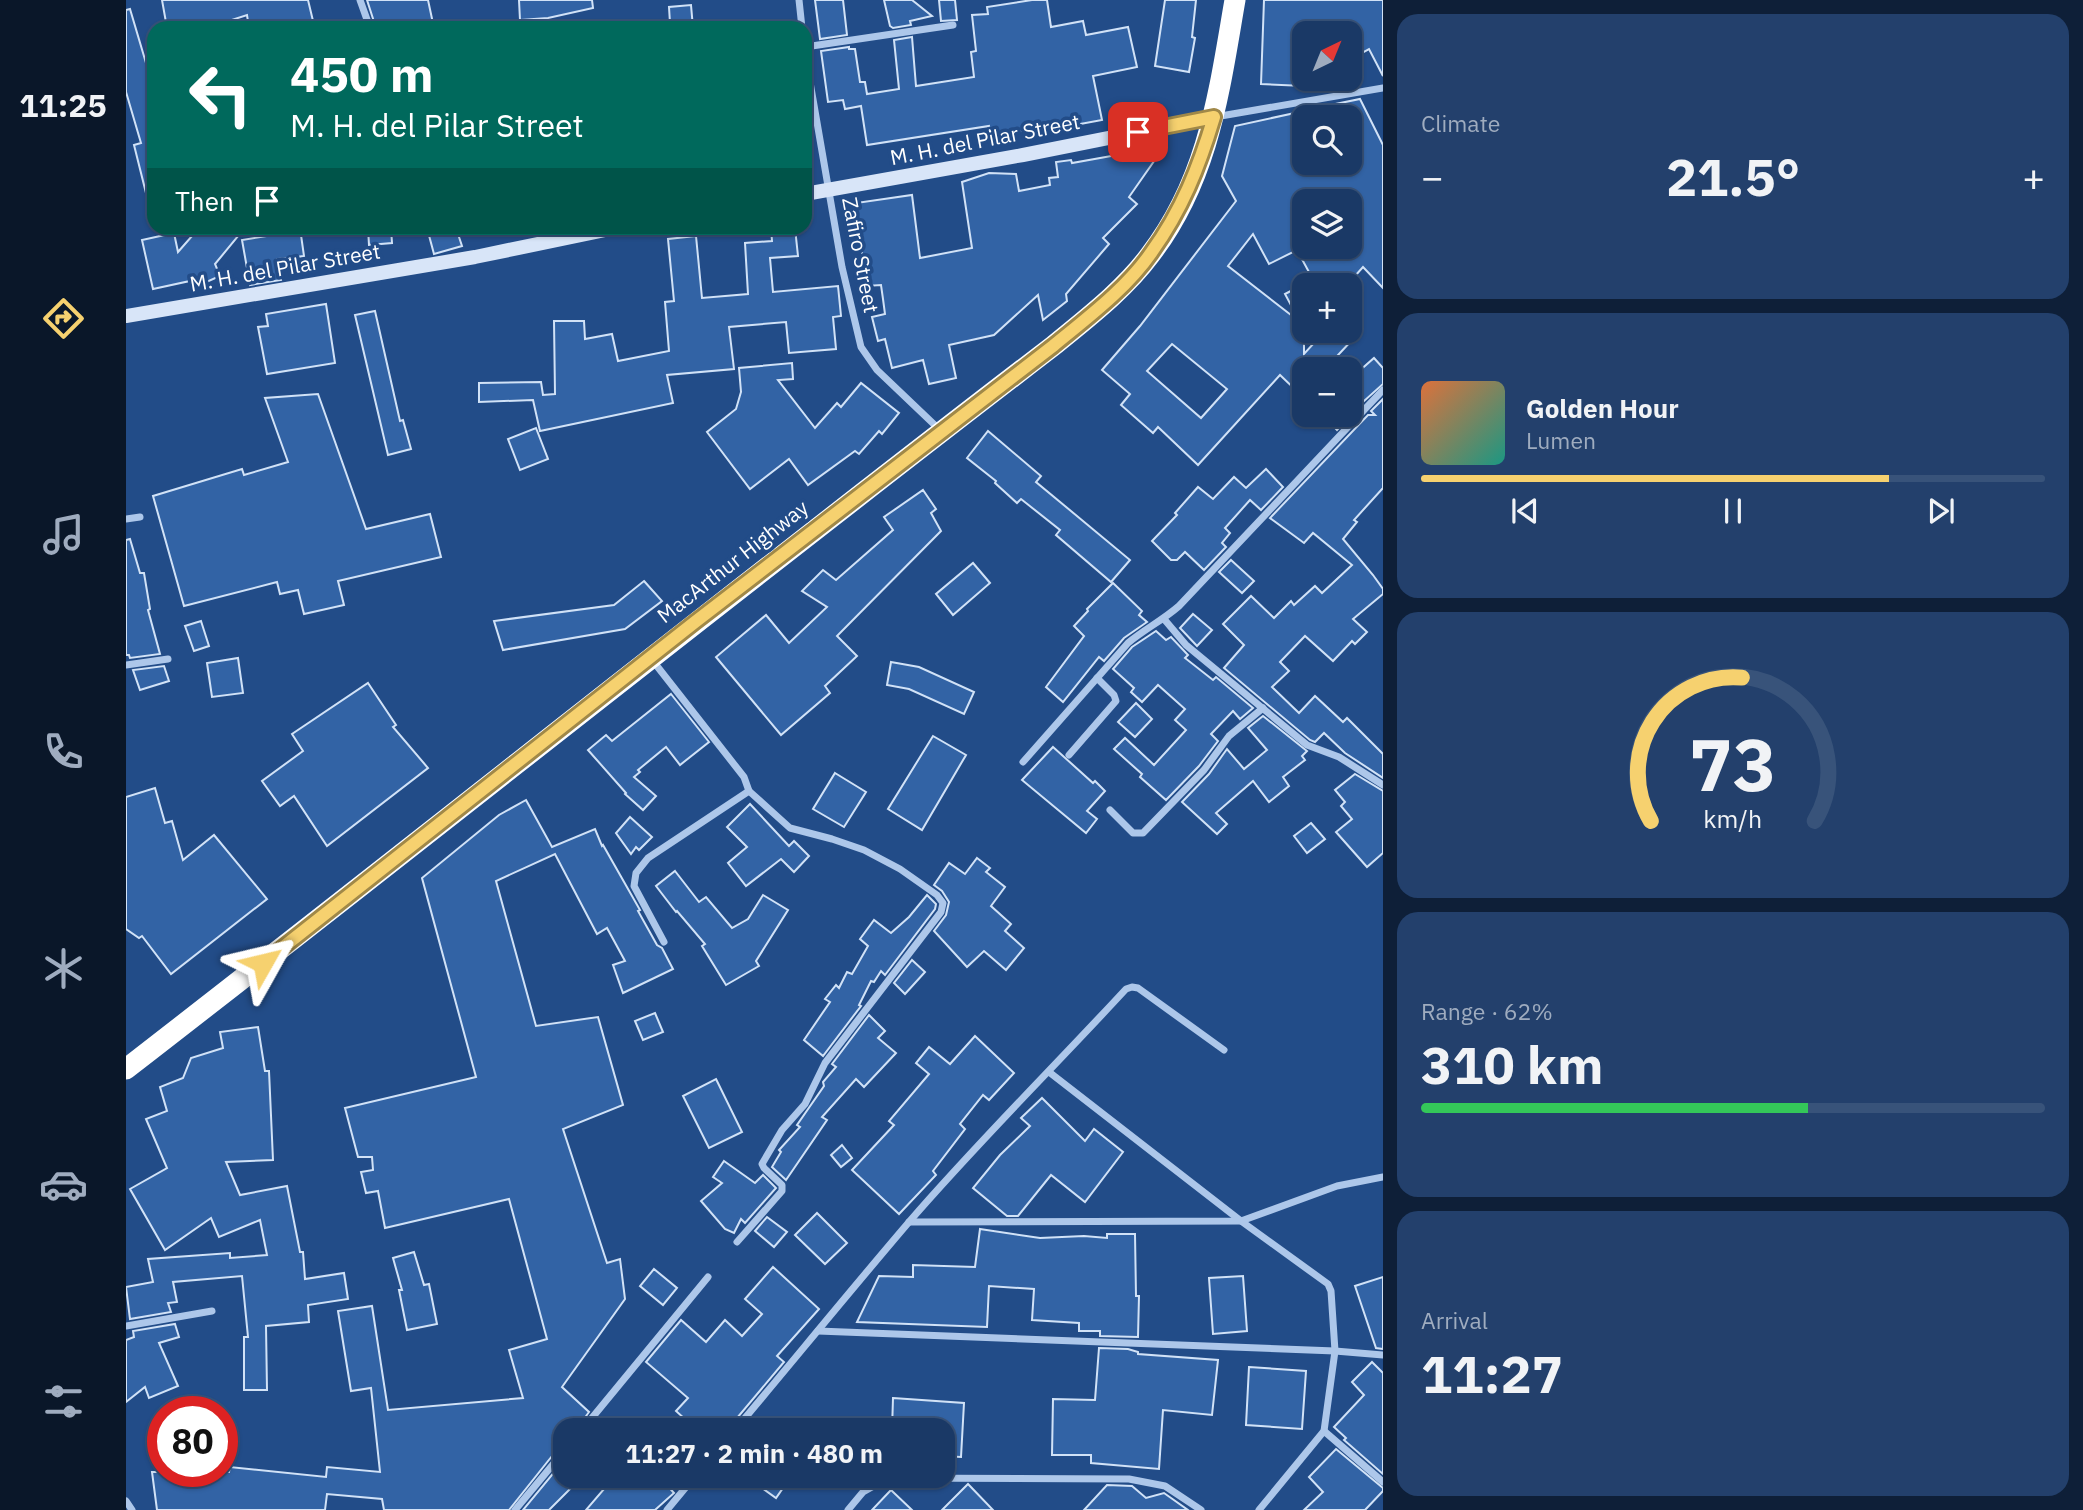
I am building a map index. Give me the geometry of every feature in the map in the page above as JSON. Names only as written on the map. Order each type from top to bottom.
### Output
[{"type":"highway","name":"MacArthur Highway","points":[[126,1069],[349,898],[650,657],[1053,346],[1107,301],[1150,255],[1182,205],[1199,166],[1214,117],[1235,0]]},
{"type":"street","points":[[360,0],[368,21]]},
{"type":"street","points":[[799,0],[801,21]]},
{"type":"street","points":[[812,46],[953,25]]},
{"type":"street","points":[[1214,117],[1383,88]]},
{"type":"street","name":"Zafiro Street","points":[[812,92],[842,267],[861,347],[877,370],[942,431]]},
{"type":"street","name":"M. H. del Pilar Street","points":[[812,193],[1214,117]]},
{"type":"street","name":"M. H. del Pilar Street","points":[[126,316],[475,257],[581,235]]},
{"type":"street","points":[[1023,762],[1128,643],[1164,619],[1383,390]]},
{"type":"street","points":[[126,519],[140,517]]},
{"type":"street","points":[[1164,619],[1186,645],[1307,745],[1329,753],[1383,785]]},
{"type":"street","points":[[650,657],[744,777],[749,791],[790,828],[864,850],[900,869],[937,895],[943,903],[941,912],[825,1063],[804,1104],[782,1130],[762,1164],[782,1185],[782,1191],[737,1242]]},
{"type":"street","points":[[126,665],[168,659]]},
{"type":"street","points":[[1069,755],[1116,701],[1114,695],[1097,678]]},
{"type":"street","points":[[1110,810],[1133,833],[1143,833],[1203,770],[1229,736],[1263,708]]},
{"type":"street","points":[[664,942],[634,886],[636,873],[649,858],[749,791]]},
{"type":"street","points":[[744,1418],[909,1222],[1021,1098],[1049,1072],[1126,989],[1138,988],[1224,1050]]},
{"type":"street","points":[[1049,1072],[1241,1221],[1328,1284],[1331,1291],[1335,1351],[1324,1431],[1259,1510]]},
{"type":"street","points":[[909,1222],[1241,1221],[1337,1186],[1383,1177]]},
{"type":"street","points":[[592,1418],[708,1277]]},
{"type":"street","points":[[126,1326],[212,1311]]},
{"type":"street","points":[[818,1331],[1383,1355]]},
{"type":"street","points":[[1324,1431],[1383,1482]]},
{"type":"street","points":[[515,1510],[553,1464]]},
{"type":"street","points":[[848,1510],[863,1492],[888,1478],[1129,1479],[1165,1486],[1201,1510]]},
{"type":"street","points":[[667,1510],[685,1488]]},
{"type":"street","points":[[126,1501],[132,1510]]},
{"type":"building","points":[[162,0],[308,0],[313,21],[248,21],[247,15],[229,21],[166,21]]},
{"type":"building","points":[[367,0],[428,0],[432,21],[374,21]]},
{"type":"building","points":[[519,0],[592,0],[593,8],[548,18],[520,20]]},
{"type":"building","points":[[815,0],[843,0],[847,35],[820,39]]},
{"type":"building","points":[[884,0],[912,0],[932,16],[910,21],[911,25],[893,28],[890,26]]},
{"type":"building","points":[[939,0],[955,0],[957,20],[941,21]]},
{"type":"building","points":[[1047,0],[1051,27],[1083,21],[1086,35],[1128,27],[1137,67],[1093,76],[1102,120],[1053,129],[1052,124],[991,138],[989,126],[867,145],[861,106],[845,109],[843,100],[828,102],[821,51],[849,47],[855,49],[860,82],[865,82],[867,94],[899,89],[894,40],[912,37],[916,86],[974,77],[971,52],[976,51],[972,15],[988,14],[987,7]]},
{"type":"building","points":[[1165,0],[1196,0],[1192,37],[1195,38],[1189,72],[1155,66]]},
{"type":"building","points":[[1264,0],[1383,0],[1383,76],[1369,49],[1362,53],[1362,21],[1292,21],[1292,85],[1261,84]]},
{"type":"building","points":[[691,5],[692,21],[670,21],[669,7]]},
{"type":"building","points":[[130,9],[147,66],[147,197],[134,145],[141,143],[126,92],[126,10]]},
{"type":"building","points":[[1360,99],[1383,145],[1383,288],[1363,267],[1358,273],[1309,273],[1302,259],[1362,259],[1362,189],[1292,189],[1292,252],[1269,264],[1253,234],[1228,266],[1292,316],[1292,343],[1304,343],[1304,354],[1314,343],[1349,343],[1336,357],[1292,357],[1292,386],[1280,375],[1198,465],[1158,427],[1153,433],[1121,405],[1130,394],[1102,370],[1140,326],[1236,201],[1222,176],[1235,126],[1292,114],[1292,175],[1362,175],[1362,105],[1331,105]],"holes":[[[1172,344],[1227,389],[1201,418],[1147,371]]]},
{"type":"building","points":[[1156,143],[1159,154],[1129,197],[1137,204],[1103,238],[1109,244],[1066,294],[1067,301],[1043,320],[1038,295],[994,335],[949,345],[956,378],[929,384],[923,360],[892,368],[885,339],[878,341],[872,317],[885,314],[883,299],[881,285],[866,286],[856,203],[912,195],[920,258],[972,248],[962,182],[989,173],[1016,174],[1019,191],[1050,185],[1049,178],[1058,177],[1056,162],[1071,160],[1072,163],[1117,155],[1116,152]]},
{"type":"building","points":[[174,235],[178,252],[193,235],[239,235],[215,264],[220,276],[193,288],[190,281],[153,289],[142,240]]},
{"type":"building","points":[[274,235],[301,235],[304,256],[277,259],[281,280],[250,285],[242,240]]},
{"type":"building","points":[[368,235],[391,235],[392,243],[369,245]]},
{"type":"building","points":[[429,235],[458,235],[462,246],[434,254]]},
{"type":"building","points":[[772,235],[796,235],[798,256],[770,258],[773,292],[838,286],[841,316],[833,317],[836,349],[789,353],[786,322],[729,327],[734,369],[667,375],[673,403],[540,431],[533,400],[479,402],[479,383],[541,382],[543,395],[555,394],[554,321],[584,321],[585,339],[612,334],[618,361],[669,351],[665,302],[674,301],[668,239],[696,236],[702,298],[748,294],[745,243],[772,241]]},
{"type":"building","points":[[1292,290],[1292,307],[1285,294]]},
{"type":"building","points":[[326,304],[335,363],[267,374],[258,327],[268,326],[266,314]]},
{"type":"building","points":[[375,311],[400,421],[403,420],[411,449],[388,455],[355,315]]},
{"type":"building","points":[[1374,358],[1383,368],[1383,384],[1363,402],[1362,401],[1362,369]]},
{"type":"building","points":[[792,363],[793,379],[778,380],[815,428],[837,403],[841,407],[861,383],[899,413],[882,434],[879,431],[859,454],[855,451],[808,485],[789,459],[750,489],[707,432],[736,409],[741,392],[739,368]]},
{"type":"building","points":[[318,394],[366,529],[430,514],[441,557],[338,581],[344,605],[304,614],[298,590],[280,594],[277,582],[184,606],[153,496],[242,469],[244,475],[288,462],[265,398]]},
{"type":"building","points":[[1383,399],[1383,488],[1354,520],[1357,522],[1343,539],[1373,575],[1383,589],[1383,594],[1353,619],[1367,632],[1355,644],[1352,641],[1333,661],[1305,636],[1280,662],[1289,671],[1272,687],[1299,713],[1315,696],[1343,722],[1347,718],[1383,754],[1383,778],[1345,753],[1324,733],[1315,742],[1310,740],[1224,668],[1244,645],[1223,624],[1251,596],[1274,618],[1291,601],[1294,605],[1315,586],[1322,593],[1352,565],[1313,533],[1304,543],[1270,518],[1357,427],[1362,427],[1362,421],[1368,415],[1375,415],[1371,411]]},
{"type":"building","points":[[536,428],[548,459],[520,470],[508,439]]},
{"type":"building","points":[[988,431],[1041,476],[1036,482],[1130,560],[1111,582],[1056,535],[1060,530],[1021,499],[1017,503],[995,483],[996,481],[967,458]]},
{"type":"building","points":[[1266,469],[1283,487],[1261,510],[1250,500],[1225,528],[1230,533],[1222,543],[1226,547],[1204,570],[1185,552],[1177,560],[1171,560],[1152,541],[1177,515],[1175,513],[1198,487],[1213,499],[1234,477],[1246,488]]},
{"type":"building","points":[[923,490],[936,509],[931,513],[941,531],[837,636],[857,656],[825,686],[830,693],[781,735],[716,657],[766,615],[789,643],[827,607],[802,591],[823,570],[836,580],[893,530],[884,517]]},
{"type":"building","points":[[130,539],[140,573],[144,573],[148,610],[160,654],[130,658],[126,655],[126,540]]},
{"type":"building","points":[[1231,560],[1254,581],[1242,593],[1219,572]]},
{"type":"building","points":[[973,563],[990,583],[953,615],[936,594]]},
{"type":"building","points":[[644,581],[662,601],[625,629],[503,650],[494,621],[614,605]]},
{"type":"building","points":[[1113,583],[1142,611],[1139,615],[1147,622],[1124,638],[1104,661],[1099,657],[1063,702],[1046,687],[1084,636],[1074,626]]},
{"type":"building","points":[[1193,614],[1212,630],[1197,646],[1180,628]]},
{"type":"building","points":[[201,621],[209,646],[194,651],[185,626]]},
{"type":"building","points":[[1156,631],[1166,640],[1171,637],[1188,655],[1185,658],[1213,680],[1216,677],[1253,708],[1240,719],[1233,711],[1211,734],[1218,741],[1199,766],[1166,800],[1114,749],[1125,738],[1154,765],[1186,730],[1175,720],[1185,709],[1158,685],[1142,702],[1131,692],[1134,688],[1113,669],[1132,647]]},
{"type":"building","points":[[238,658],[243,693],[212,697],[207,663]]},
{"type":"building","points":[[891,662],[919,667],[974,692],[964,714],[909,689],[887,685]]},
{"type":"building","points":[[164,666],[169,681],[140,690],[133,670]]},
{"type":"building","points":[[368,683],[396,725],[393,727],[428,768],[327,846],[294,796],[280,806],[262,781],[303,751],[292,734]]},
{"type":"building","points":[[671,694],[709,742],[680,765],[666,747],[638,770],[640,772],[634,777],[656,796],[643,810],[625,794],[588,750],[606,735],[612,741]]},
{"type":"building","points":[[1136,703],[1152,719],[1135,737],[1118,722]]},
{"type":"building","points":[[1263,716],[1307,751],[1302,756],[1305,760],[1283,777],[1289,786],[1269,802],[1253,781],[1216,813],[1227,824],[1217,834],[1182,802],[1209,774],[1227,749],[1244,769],[1267,750],[1248,728]]},
{"type":"building","points":[[933,736],[966,755],[922,830],[888,809]]},
{"type":"building","points":[[1053,747],[1105,791],[1087,811],[1097,819],[1086,833],[1022,780]]},
{"type":"building","points":[[835,773],[866,792],[844,827],[813,809]]},
{"type":"building","points":[[1355,774],[1383,791],[1383,853],[1367,867],[1336,832],[1352,819],[1341,806],[1345,802],[1335,790]]},
{"type":"building","points":[[155,788],[165,823],[172,821],[183,860],[214,835],[267,899],[171,974],[142,936],[139,938],[126,929],[126,797]]},
{"type":"building","points":[[526,800],[552,847],[595,829],[602,846],[640,910],[638,911],[673,969],[623,993],[613,965],[625,961],[607,928],[597,934],[555,854],[496,881],[536,1026],[598,1017],[623,1105],[563,1129],[607,1263],[620,1259],[625,1299],[562,1387],[589,1412],[585,1418],[553,1418],[553,1455],[509,1510],[384,1510],[382,1499],[327,1494],[325,1510],[157,1510],[154,1487],[238,1487],[238,1468],[326,1477],[327,1467],[380,1472],[371,1388],[351,1391],[338,1311],[372,1306],[388,1410],[523,1398],[509,1350],[547,1339],[509,1199],[385,1228],[378,1191],[366,1193],[361,1172],[373,1170],[372,1157],[358,1157],[345,1108],[476,1077],[422,878],[499,815]]},
{"type":"building","points":[[750,804],[789,846],[794,841],[809,856],[794,872],[781,859],[746,886],[728,863],[747,847],[727,827]]},
{"type":"building","points":[[630,817],[652,837],[639,850],[636,847],[631,854],[616,833]]},
{"type":"building","points":[[1311,823],[1325,839],[1307,853],[1294,836]]},
{"type":"building","points":[[977,858],[990,868],[986,872],[1005,887],[991,906],[1011,924],[1005,931],[1024,948],[1006,970],[984,951],[967,967],[934,931],[946,915],[949,902],[934,885],[949,863],[965,874]]},
{"type":"building","points":[[675,871],[699,902],[706,897],[732,928],[748,919],[763,895],[788,910],[756,961],[759,966],[726,985],[702,946],[705,944],[656,886]]},
{"type":"building","points":[[927,895],[936,904],[935,909],[885,975],[881,971],[874,982],[871,981],[859,1005],[861,1006],[823,1056],[804,1040],[830,1002],[825,999],[836,985],[839,988],[847,972],[852,974],[868,946],[860,939],[874,920],[891,933]]},
{"type":"building","points":[[912,960],[925,972],[905,994],[894,983]]},
{"type":"building","points":[[655,1013],[663,1032],[643,1040],[635,1021]]},
{"type":"building","points":[[869,1015],[885,1031],[878,1038],[896,1053],[864,1087],[856,1079],[822,1117],[827,1120],[786,1180],[772,1167],[781,1152],[779,1150],[800,1127],[797,1125],[824,1086],[823,1082],[836,1067],[832,1064]]},
{"type":"building","points":[[258,1027],[265,1071],[269,1071],[273,1160],[226,1162],[240,1195],[287,1186],[300,1252],[303,1252],[305,1279],[344,1273],[348,1299],[308,1305],[309,1322],[266,1326],[267,1390],[244,1390],[244,1337],[248,1337],[242,1276],[173,1282],[177,1302],[168,1303],[171,1312],[130,1319],[126,1287],[153,1282],[148,1259],[230,1253],[230,1258],[267,1255],[260,1220],[219,1237],[211,1218],[165,1250],[130,1189],[167,1168],[146,1119],[167,1111],[160,1087],[183,1078],[191,1058],[223,1048],[220,1032]]},
{"type":"building","points":[[975,1036],[1014,1073],[989,1100],[983,1095],[960,1124],[965,1129],[933,1171],[936,1175],[899,1214],[852,1170],[894,1125],[889,1121],[929,1074],[916,1063],[929,1047],[950,1064]]},
{"type":"building","points":[[716,1079],[742,1132],[709,1148],[683,1096]]},
{"type":"building","points":[[1042,1098],[1085,1141],[1094,1129],[1123,1152],[1085,1202],[1051,1175],[1018,1216],[1007,1216],[973,1188],[1000,1155],[1030,1126],[1021,1118]]},
{"type":"building","points":[[842,1145],[852,1158],[841,1167],[831,1155]]},
{"type":"building","points":[[724,1161],[755,1183],[763,1175],[776,1188],[745,1223],[741,1219],[734,1233],[725,1229],[701,1201],[722,1183],[713,1177]]},
{"type":"building","points":[[817,1213],[847,1243],[825,1264],[795,1235]]},
{"type":"building","points":[[767,1217],[787,1232],[774,1247],[755,1231]]},
{"type":"building","points":[[980,1229],[1040,1238],[1107,1238],[1107,1234],[1135,1234],[1136,1296],[1139,1296],[1138,1337],[1100,1336],[1100,1331],[1079,1331],[1079,1323],[1032,1320],[1034,1289],[989,1286],[987,1327],[857,1322],[879,1276],[913,1277],[913,1265],[975,1267]]},
{"type":"building","points":[[414,1252],[424,1285],[429,1284],[437,1324],[407,1330],[399,1290],[402,1290],[393,1258]]},
{"type":"building","points":[[773,1267],[819,1309],[777,1356],[784,1362],[737,1418],[684,1418],[676,1411],[688,1398],[646,1362],[681,1320],[706,1342],[725,1320],[742,1336],[762,1314],[745,1299]]},
{"type":"building","points":[[654,1269],[677,1288],[663,1305],[640,1286]]},
{"type":"building","points":[[1243,1276],[1247,1331],[1213,1334],[1209,1278]]},
{"type":"building","points":[[1383,1277],[1383,1349],[1376,1348],[1355,1286]]},
{"type":"building","points":[[175,1324],[179,1337],[159,1343],[178,1386],[154,1396],[148,1396],[145,1387],[126,1402],[126,1340],[134,1337],[133,1331]]},
{"type":"building","points":[[1099,1348],[1218,1360],[1212,1415],[1163,1410],[1159,1469],[1091,1463],[1091,1455],[1052,1455],[1053,1399],[1095,1400]]},
{"type":"building","points":[[1372,1362],[1383,1373],[1383,1474],[1344,1440],[1346,1438],[1334,1427],[1364,1395],[1352,1382]]},
{"type":"building","points":[[1249,1367],[1306,1371],[1302,1429],[1246,1425]]},
{"type":"building","points":[[893,1398],[964,1403],[961,1457],[955,1457],[955,1418],[892,1418]]},
{"type":"building","points":[[1336,1449],[1383,1488],[1383,1491],[1365,1510],[1304,1510],[1323,1492],[1309,1477]]},
{"type":"building","points":[[553,1474],[553,1488],[571,1488],[549,1510],[523,1510]]},
{"type":"building","points":[[968,1484],[993,1510],[942,1510]]},
{"type":"building","points":[[1107,1485],[1132,1486],[1146,1498],[1164,1493],[1188,1510],[1084,1510]]},
{"type":"building","points":[[605,1488],[670,1488],[674,1493],[655,1510],[586,1510]]},
{"type":"building","points":[[762,1488],[783,1488],[776,1498]]},
{"type":"building","points":[[891,1490],[912,1510],[872,1510]]},
{"type":"route","points":[[263,963],[1107,301],[1150,255],[1182,205],[1199,166],[1214,117],[1138,132]]}]
